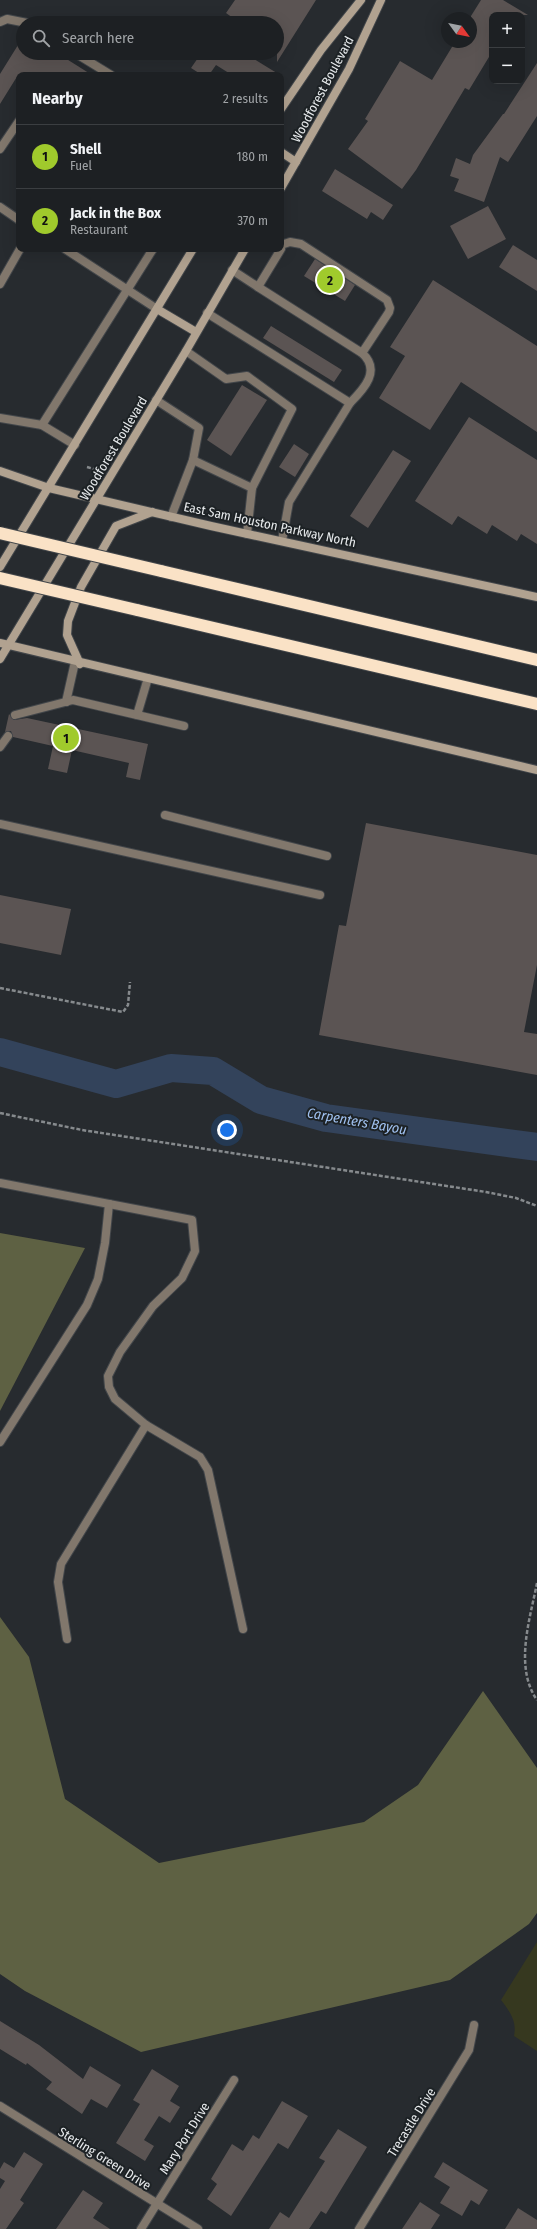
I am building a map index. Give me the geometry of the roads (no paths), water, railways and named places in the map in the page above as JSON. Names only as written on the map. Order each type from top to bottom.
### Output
[{"type":"highway","points":[[0,533],[537,660]]},
{"type":"highway","points":[[0,578],[537,704]]},
{"type":"main road","name":"Woodforest Boulevard","points":[[284,105],[321,50],[361,0]]},
{"type":"main road","name":"Woodforest Boulevard","points":[[284,183],[349,69],[381,0]]},
{"type":"main road","points":[[284,154],[296,162]]},
{"type":"main road","points":[[0,567],[191,252]]},
{"type":"main road","name":"Woodforest Boulevard","points":[[0,659],[4,644],[96,499],[186,351],[241,252]]},
{"type":"main road","points":[[157,309],[196,332]]},
{"type":"main road","name":"East Sam Houston Parkway North","points":[[0,471],[48,488],[171,517],[537,597]]},
{"type":"main road","points":[[78,663],[67,635],[68,621],[81,587],[116,526],[152,512]]},
{"type":"main road","points":[[4,644],[78,663],[148,678],[537,770]]},
{"type":"street","points":[[0,22],[7,19],[16,21]]},
{"type":"street","points":[[87,60],[106,72]]},
{"type":"street","points":[[0,149],[16,125]]},
{"type":"street","points":[[0,207],[16,218]]},
{"type":"street","points":[[284,245],[290,242],[301,244],[387,300],[390,312],[362,353]]},
{"type":"street","points":[[0,284],[18,252]]},
{"type":"street","points":[[69,252],[157,309]]},
{"type":"street","points":[[42,425],[151,252]]},
{"type":"street","points":[[258,286],[278,252]]},
{"type":"street","points":[[232,270],[362,353],[370,360],[372,367],[369,376],[358,395],[350,403],[289,502],[282,541]]},
{"type":"street","points":[[207,313],[350,403]]},
{"type":"street","points":[[186,351],[226,379],[247,376],[292,409],[252,488],[247,534]]},
{"type":"street","points":[[156,400],[200,428],[193,460],[171,517]]},
{"type":"street","points":[[0,418],[42,425],[75,445]]},
{"type":"street","points":[[193,460],[252,488]]},
{"type":"street","points":[[66,702],[78,663]]},
{"type":"street","points":[[137,715],[148,678]]},
{"type":"street","points":[[15,715],[73,700],[184,726]]},
{"type":"street","points":[[0,747],[8,736]]},
{"type":"street","points":[[165,815],[327,856]]},
{"type":"street","points":[[0,824],[320,895]]},
{"type":"street","points":[[0,1183],[192,1220],[195,1251],[182,1278],[153,1306],[120,1352],[108,1376],[109,1387],[115,1399],[146,1425],[200,1457],[208,1470],[243,1628]]},
{"type":"street","points":[[0,1442],[87,1304],[98,1279],[105,1243],[109,1204]]},
{"type":"street","points":[[67,1639],[58,1582],[61,1564],[146,1425]]},
{"type":"street","name":"Trecastle Drive","points":[[359,2229],[469,2050],[474,2025]]},
{"type":"street","name":"Mary Port Drive","points":[[142,2229],[234,2080]]},
{"type":"street","name":"Sterling Green Drive","points":[[0,2106],[198,2229]]},
{"type":"waterway","name":"Carpenters Bayou","points":[[0,1052],[116,1084],[171,1068],[213,1071],[261,1100],[326,1118],[537,1147]]},
{"type":"place","name":"Jack in the Box","points":[[330,280]]},
{"type":"place","name":"Shell","points":[[66,738]]}]
